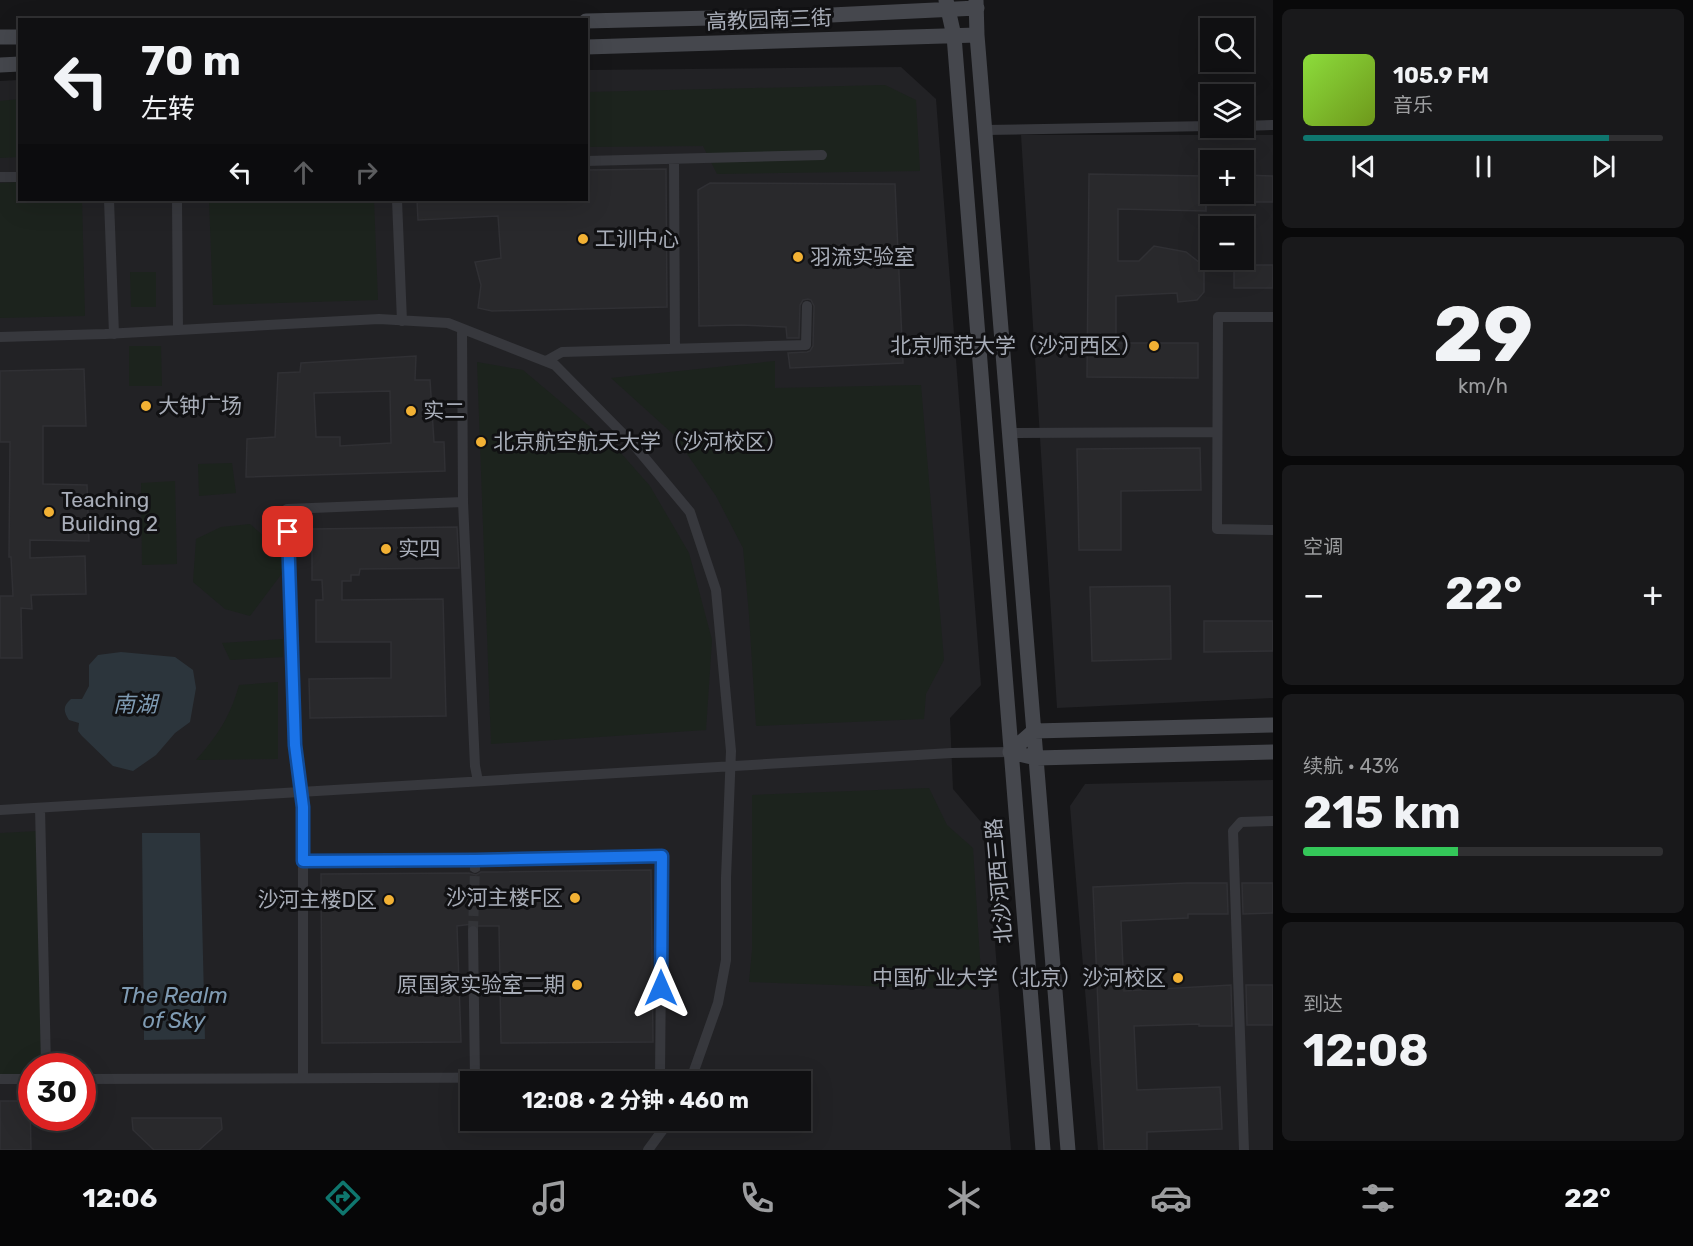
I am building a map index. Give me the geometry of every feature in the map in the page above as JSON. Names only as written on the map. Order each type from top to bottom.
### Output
[{"type":"street","name":"高教园南三街","points":[[588,21],[977,4]]},
{"type":"street","points":[[977,4],[977,34],[1068,1150]]},
{"type":"street","name":"北沙河西三路","points":[[947,5],[954,36],[1043,1150]]},
{"type":"street","name":"高教园南三街","points":[[588,47],[977,34]]},
{"type":"street","points":[[0,37],[18,36]]},
{"type":"street","points":[[0,65],[18,64]]},
{"type":"street","points":[[1254,126],[1273,125]]},
{"type":"street","points":[[986,130],[1200,126]]},
{"type":"street","points":[[588,161],[822,155]]},
{"type":"street","points":[[674,159],[675,349]]},
{"type":"street","points":[[0,177],[18,177]]},
{"type":"street","points":[[109,201],[114,334]]},
{"type":"street","points":[[177,201],[178,330]]},
{"type":"street","points":[[397,201],[402,321]]},
{"type":"street","points":[[546,361],[562,352],[806,345],[807,306]]},
{"type":"street","points":[[1273,317],[1218,317],[1217,432],[1217,529],[1273,530]]},
{"type":"street","points":[[0,337],[114,334],[379,319],[448,323],[555,365],[634,445],[690,512],[716,590],[730,751],[726,960],[718,1002],[694,1071]]},
{"type":"street","points":[[462,329],[463,502],[475,766],[478,781]]},
{"type":"street","points":[[1009,434],[1217,432]]},
{"type":"street","points":[[303,1078],[303,807],[295,745],[287,509],[463,502]]},
{"type":"street","points":[[1010,752],[1034,731],[1273,724]]},
{"type":"street","points":[[0,810],[939,753],[1010,752],[1036,758],[1273,752]]},
{"type":"street","points":[[40,807],[46,1053]]},
{"type":"street","points":[[1244,1150],[1233,831],[1241,822],[1273,821]]},
{"type":"street","points":[[303,861],[475,864],[662,856],[660,1071]]},
{"type":"street","points":[[473,931],[475,1071]]},
{"type":"street","points":[[96,1079],[460,1078]]},
{"type":"street","points":[[0,1079],[18,1079]]},
{"type":"street","points":[[648,1150],[662,1131]]},
{"type":"shaded area","name":"北京航空航天大学（沙河校区）","points":[[901,67],[936,99],[981,685],[950,718],[953,789],[986,828],[1011,1150],[0,1150],[0,81],[18,80],[18,201],[588,201],[588,70]]},
{"type":"shaded area","points":[[885,85],[916,100],[920,171],[717,174],[703,146],[588,147],[588,92]]},
{"type":"shaded area","points":[[18,99],[18,157],[0,158],[0,101]]},
{"type":"shaded area","name":"北京师范大学（沙河西区）","points":[[1021,135],[1200,135],[1200,138],[1254,138],[1254,135],[1273,135],[1273,698],[1057,708]]},
{"type":"shaded area","points":[[18,182],[18,201],[82,201],[85,316],[0,318],[0,183]]},
{"type":"shaded area","points":[[209,201],[374,201],[378,300],[213,305]]},
{"type":"shaded area","points":[[130,272],[156,272],[156,307],[131,307]]},
{"type":"shaded area","points":[[129,346],[161,346],[162,386],[129,386]]},
{"type":"shaded area","points":[[775,361],[775,388],[921,385],[944,660],[926,694],[924,719],[756,726],[743,548],[716,496],[674,435],[611,378]]},
{"type":"shaded area","points":[[477,362],[523,370],[620,452],[650,486],[689,553],[712,640],[706,730],[491,744]]},
{"type":"shaded area","points":[[232,463],[236,493],[199,496],[198,464]]},
{"type":"shaded area","points":[[175,481],[177,564],[142,565],[141,483]]},
{"type":"shaded area","points":[[250,524],[285,555],[283,572],[250,616],[225,609],[193,582],[196,539],[221,527]]},
{"type":"shaded area","points":[[283,639],[283,657],[230,660],[222,643]]},
{"type":"shaded area","points":[[278,682],[278,759],[196,760],[222,725],[232,707],[239,685]]},
{"type":"shaded area","name":"中国矿业大学（北京）沙河校区","points":[[1273,780],[1273,1150],[1098,1150],[1070,806],[1085,784]]},
{"type":"shaded area","points":[[929,788],[947,825],[973,848],[982,990],[749,982],[752,950],[752,795]]},
{"type":"shaded area","points":[[39,831],[41,1053],[18,1053],[18,1074],[0,1074],[0,833]]},
{"type":"water","name":"南湖","points":[[121,652],[175,657],[193,670],[196,688],[190,722],[175,733],[156,755],[133,771],[113,766],[82,736],[78,731],[79,723],[69,720],[65,711],[66,704],[71,699],[82,699],[89,686],[89,665],[98,655]]},
{"type":"water","name":"The Realm of Sky","points":[[142,833],[200,833],[205,1039],[144,1040]]},
{"type":"building","name":"工训中心","points":[[666,169],[667,307],[492,311],[478,308],[481,285],[475,262],[501,258],[498,216],[418,220],[417,201],[588,201],[588,170]]},
{"type":"building","points":[[1089,174],[1200,176],[1200,204],[1206,204],[1206,211],[1118,209],[1118,261],[1139,261],[1154,246],[1186,252],[1200,263],[1200,270],[1204,270],[1204,292],[1197,300],[1178,302],[1177,293],[1116,296],[1116,343],[1198,343],[1198,378],[1087,377]]},
{"type":"building","points":[[1254,175],[1273,176],[1273,202],[1254,202]]},
{"type":"building","name":"羽流实验室","points":[[710,183],[895,184],[903,363],[790,368],[788,353],[807,352],[813,346],[814,306],[808,299],[803,300],[800,305],[799,338],[787,338],[786,327],[699,326],[698,190]]},
{"type":"building","points":[[1254,265],[1273,265],[1273,288],[1234,288],[1234,270],[1254,270]]},
{"type":"building","points":[[416,356],[415,380],[430,380],[434,442],[444,442],[445,471],[246,477],[247,439],[275,437],[278,373],[300,372],[301,363]],"holes":[[[390,391],[391,443],[340,446],[340,437],[316,437],[314,393]]]},
{"type":"building","points":[[84,369],[86,426],[43,426],[43,484],[87,485],[89,541],[30,540],[30,558],[85,556],[86,594],[31,595],[32,609],[21,608],[22,658],[0,658],[0,596],[13,596],[11,557],[9,557],[10,442],[0,442],[0,371]]},
{"type":"building","points":[[1200,448],[1201,490],[1121,491],[1121,550],[1079,550],[1077,449]]},
{"type":"building","points":[[457,527],[459,568],[360,569],[359,575],[351,575],[351,581],[342,581],[342,600],[443,599],[446,716],[310,718],[309,679],[391,678],[391,642],[316,642],[316,600],[323,600],[322,580],[312,580],[312,529]]},
{"type":"building","points":[[1170,586],[1171,659],[1092,661],[1090,587]]},
{"type":"building","points":[[1204,621],[1273,621],[1273,651],[1204,652]]},
{"type":"building","name":"原国家实验室二期","points":[[651,870],[653,1042],[501,1043],[499,926],[473,924],[457,926],[461,1042],[322,1043],[321,874],[469,873],[476,875],[481,872]]},
{"type":"building","points":[[1227,883],[1228,914],[1188,914],[1188,918],[1121,921],[1124,991],[1231,985],[1232,1026],[1199,1026],[1199,1024],[1134,1026],[1137,1090],[1220,1087],[1222,1129],[1147,1132],[1147,1150],[1104,1150],[1093,887]]},
{"type":"building","points":[[1242,883],[1273,883],[1273,913],[1243,914]]},
{"type":"building","points":[[1246,985],[1273,985],[1273,1025],[1247,1025]]},
{"type":"building","points":[[0,1101],[18,1101],[18,1131],[31,1131],[31,1150],[0,1150]]},
{"type":"building","points":[[132,1118],[221,1118],[222,1129],[199,1150],[154,1150],[133,1130]]},
{"type":"tunnel","points":[[473,931],[475,868]]},
{"type":"place","name":"工训中心","points":[[583,239]]},
{"type":"place","name":"羽流实验室","points":[[798,257]]},
{"type":"place","name":"北京师范大学（沙河西区）","points":[[1154,346]]},
{"type":"place","name":"大钟广场","points":[[146,406]]},
{"type":"place","name":"实二","points":[[411,411]]},
{"type":"place","name":"北京航空航天大学（沙河校区）","points":[[481,442]]},
{"type":"place","name":"Teaching Building 2","points":[[49,512]]},
{"type":"place","name":"实四","points":[[386,549]]},
{"type":"place","name":"沙河主楼F区","points":[[575,898]]},
{"type":"place","name":"沙河主楼D区","points":[[389,900]]},
{"type":"place","name":"中国矿业大学（北京）沙河校区","points":[[1178,978]]},
{"type":"place","name":"原国家实验室二期","points":[[577,985]]},
{"type":"route","points":[[288,532],[295,745],[303,807],[303,861],[662,856],[661,988]]}]
